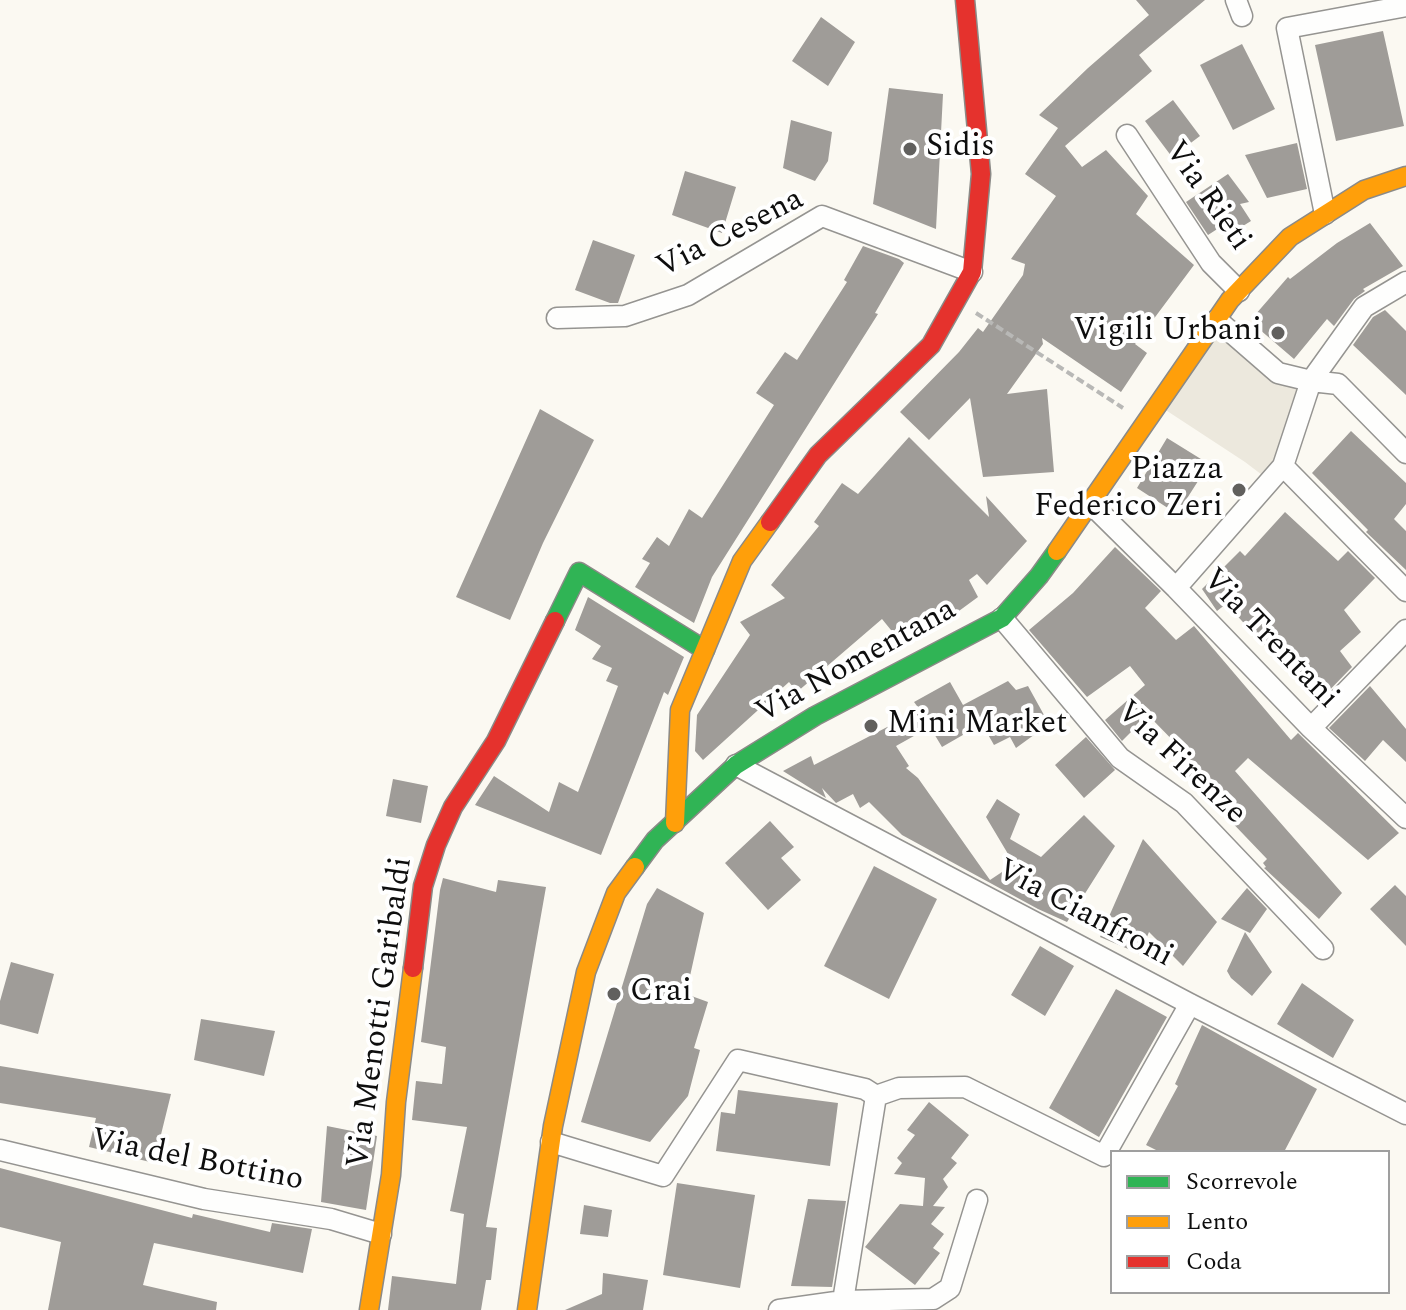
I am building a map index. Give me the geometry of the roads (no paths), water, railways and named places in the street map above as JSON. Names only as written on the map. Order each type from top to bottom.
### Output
[{"type":"street","points":[[675,823],[680,710],[742,561],[818,455],[931,345],[972,272],[981,174],[965,0]]},
{"type":"street","points":[[1325,214],[1287,28],[1406,6]]},
{"type":"street","name":"Via Rieti","points":[[1127,135],[1211,263],[1239,291]]},
{"type":"street","name":"Via Nomentana","points":[[527,1310],[551,1142],[586,972],[616,893],[655,840],[736,765],[815,716],[1002,618],[1039,576],[1239,291],[1290,237],[1364,190],[1406,176]]},
{"type":"street","name":"Via Cesena","points":[[557,318],[625,316],[688,295],[822,216],[972,272]]},
{"type":"street","points":[[1176,588],[1283,466],[1311,381],[1364,307],[1406,282]]},
{"type":"street","points":[[1217,320],[1278,373],[1338,384],[1406,453]]},
{"type":"street","points":[[1283,466],[1406,591]]},
{"type":"street","name":"Via Trentani","points":[[1090,503],[1311,728],[1406,818]]},
{"type":"street","name":"Via Menotti Garibaldi","points":[[369,1310],[391,1175],[396,1102],[423,886],[436,845],[453,807],[496,741],[579,572],[705,650]]},
{"type":"street","name":"Via Firenze","points":[[1002,618],[1120,758],[1184,803],[1323,949]]},
{"type":"street","points":[[1311,728],[1406,630]]},
{"type":"street","name":"Via Cianfroni","points":[[736,765],[1406,1114]]},
{"type":"street","points":[[876,1096],[899,1088],[965,1087],[1104,1156],[1190,1004]]},
{"type":"street","points":[[551,1142],[663,1176],[738,1060],[865,1089],[876,1096]]},
{"type":"street","points":[[843,1301],[876,1096]]},
{"type":"street","name":"Via del Bottino","points":[[0,1150],[204,1199],[331,1219],[381,1234]]},
{"type":"street","points":[[779,1310],[843,1301],[933,1299],[950,1288],[977,1200]]},
{"type":"place","name":"Sidis","points":[[910,149]]},
{"type":"place","name":"Vigili Urbani","points":[[1278,333]]},
{"type":"place","name":"Piazza Federico Zeri","points":[[1239,490]]},
{"type":"place","name":"Mini Market","points":[[871,726]]},
{"type":"place","name":"Crai","points":[[614,994]]}]
